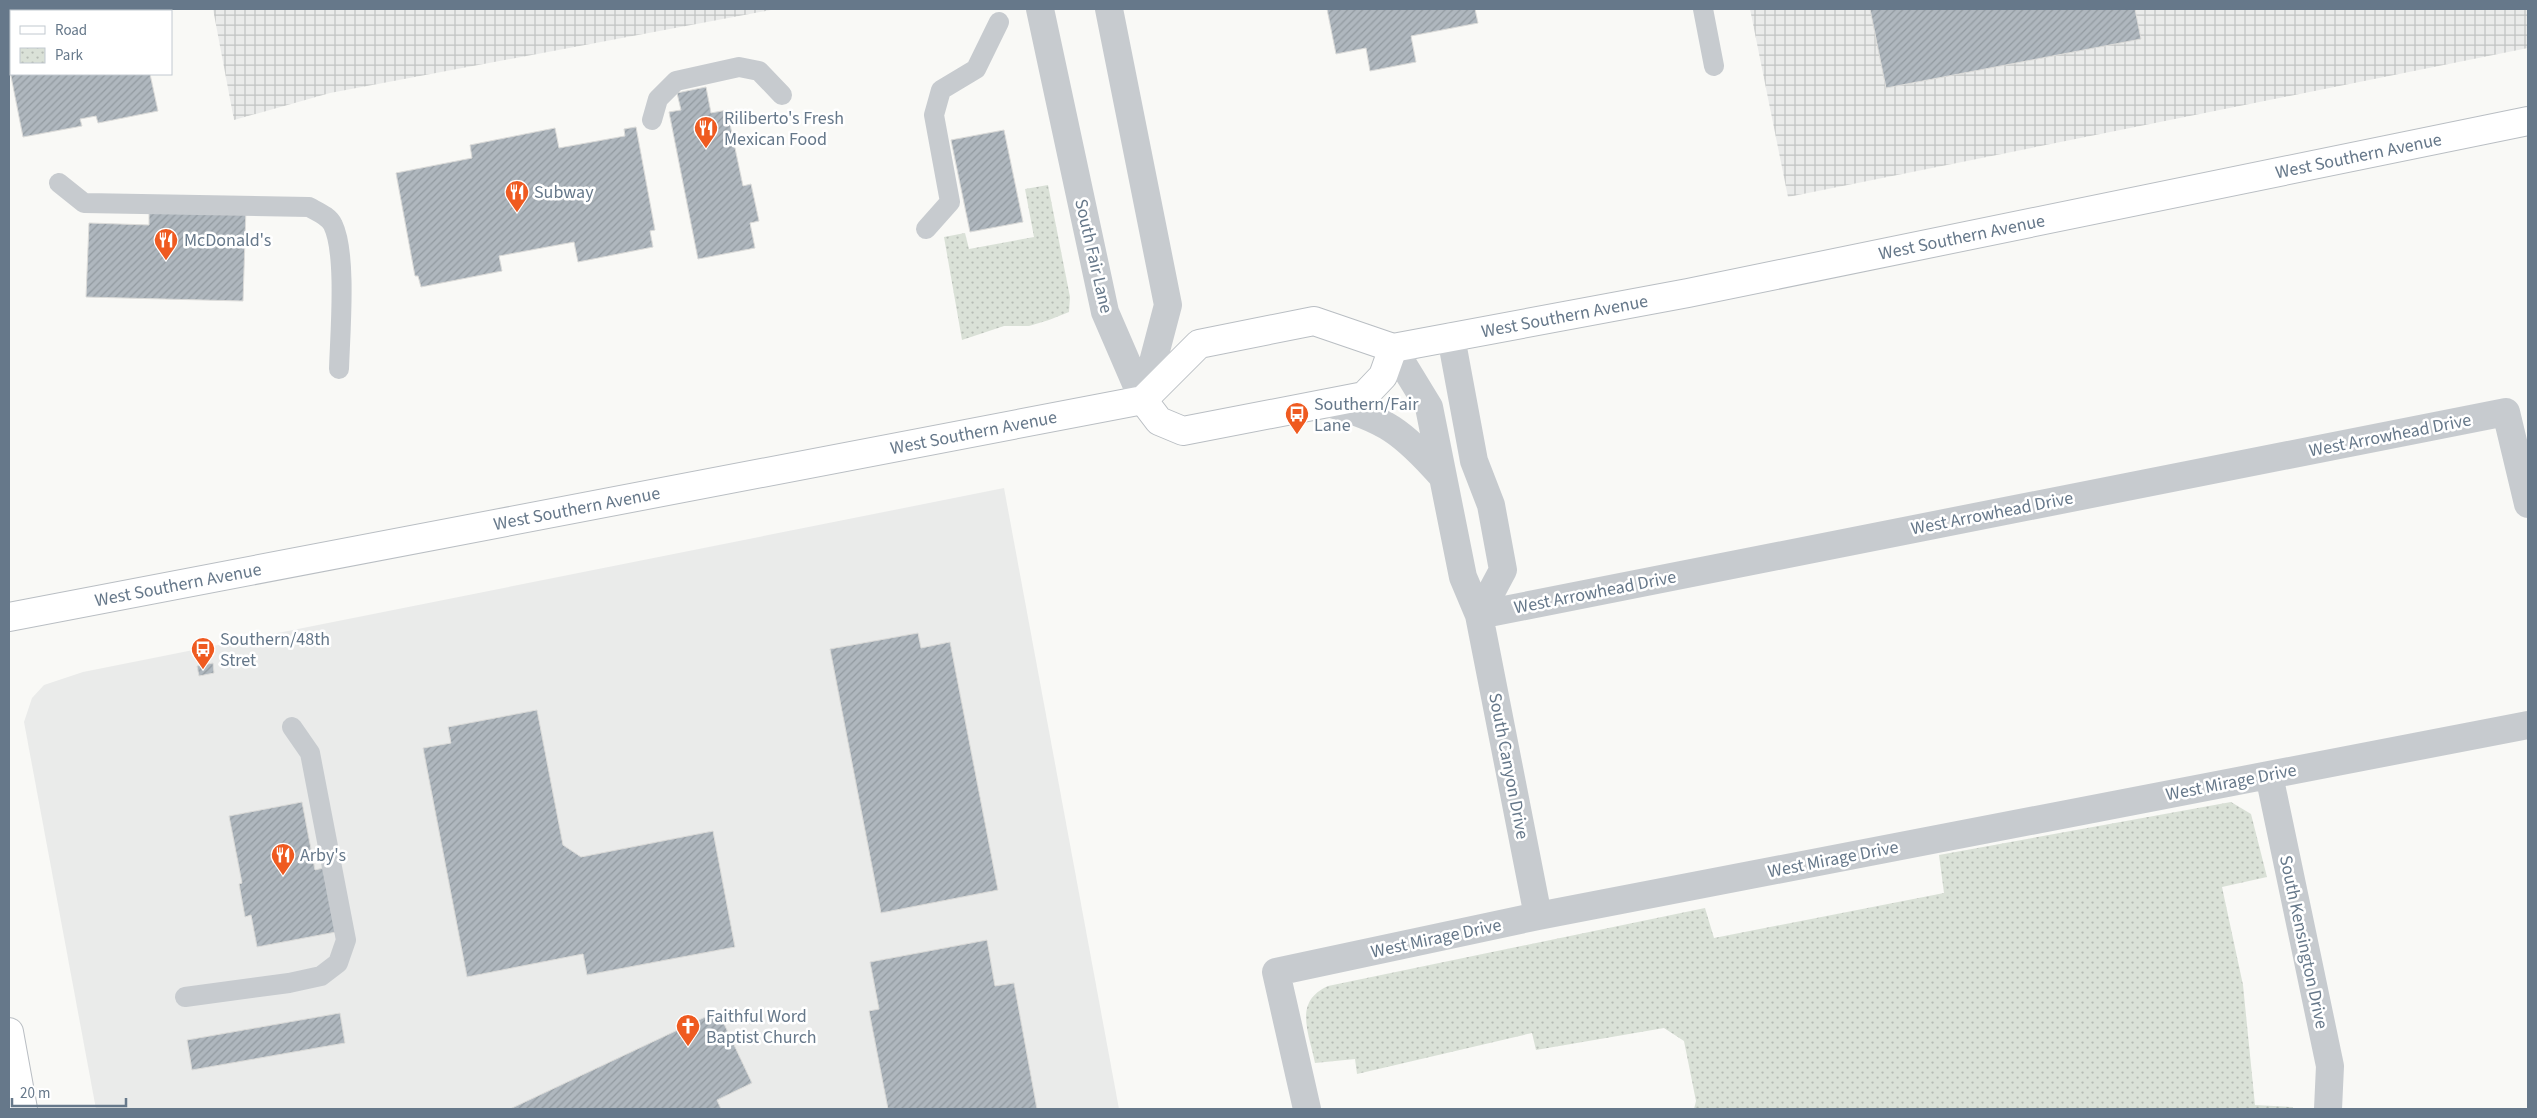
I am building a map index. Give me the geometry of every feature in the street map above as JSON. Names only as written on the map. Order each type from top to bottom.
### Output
[{"type":"main road","name":"West Southern Avenue","points":[[9,617],[1144,400],[1199,344],[1314,321],[1393,348],[1697,291],[2528,120]]},
{"type":"main road","points":[[1144,400],[1159,421],[1183,431],[1364,396],[1383,376],[1393,348]]},
{"type":"main road","points":[[9,1032],[23,1109]]},
{"type":"street","name":"South Fair Lane","points":[[1040,9],[1106,312],[1144,400]]},
{"type":"street","points":[[1109,9],[1168,305],[1144,400]]},
{"type":"street","points":[[1451,337],[1474,461],[1490,505],[1503,570],[1479,615]]},
{"type":"street","name":"South Canyon Drive","points":[[1393,348],[1429,407],[1463,577],[1479,615],[1538,916]]},
{"type":"street","points":[[1328,403],[1358,411],[1386,424],[1412,442],[1443,477]]},
{"type":"street","name":"West Arrowhead Drive","points":[[1479,615],[2506,412],[2528,504]]},
{"type":"street","name":"West Mirage Drive","points":[[1307,1109],[1276,972],[1538,916],[2528,725]]},
{"type":"street","name":"South Kensington Drive","points":[[2269,775],[2330,1066],[2328,1109]]},
{"type":"lane","points":[[1703,9],[1714,66]]},
{"type":"lane","points":[[926,229],[950,202],[934,115],[941,90],[976,69],[999,22]]},
{"type":"lane","points":[[652,120],[658,99],[676,81],[739,67],[759,71],[782,95]]},
{"type":"lane","points":[[59,183],[84,203],[309,207],[324,215],[333,224],[341,252],[340,369]]},
{"type":"lane","points":[[185,997],[289,983],[321,976],[338,963],[346,940],[310,752],[292,726]]},
{"type":"shaded area","points":[[213,9],[776,9],[330,93],[234,120]]},
{"type":"shaded area","points":[[1750,9],[2528,9],[2528,48],[1788,197]]},
{"type":"shaded area","points":[[1004,488],[1119,1109],[96,1109],[24,722],[32,698],[44,685],[83,672]]},
{"type":"green space","points":[[1048,185],[1070,297],[1069,312],[1029,326],[1004,326],[962,340],[944,237],[965,233],[969,249],[1034,237],[1025,189]]},
{"type":"green space","points":[[2231,802],[2251,814],[2267,877],[2222,887],[2243,985],[2255,1105],[2293,1107],[2293,1109],[1694,1109],[1696,1101],[1684,1041],[1664,1028],[1536,1050],[1532,1033],[1357,1074],[1355,1059],[1315,1063],[1307,1029],[1307,1009],[1310,1000],[1328,986],[1705,908],[1714,938],[1944,893],[1939,855]]},
{"type":"building","points":[[1327,9],[1475,9],[1478,23],[1411,36],[1416,62],[1370,71],[1366,48],[1336,54]]},
{"type":"building","points":[[1870,9],[2135,9],[2141,39],[1886,88]]},
{"type":"building","points":[[11,75],[150,75],[158,111],[98,123],[96,116],[80,119],[82,126],[23,137]]},
{"type":"building","name":"Riliberto's Fresh Mexican Food","points":[[706,87],[711,113],[727,110],[743,186],[751,184],[759,221],[750,223],[755,248],[698,259],[669,112],[681,110],[677,93]]},
{"type":"building","points":[[636,127],[655,230],[650,231],[653,247],[578,262],[574,242],[499,256],[502,271],[421,287],[418,276],[415,276],[396,173],[472,158],[470,145],[555,128],[559,148],[625,136],[624,129]]},
{"type":"building","points":[[1004,130],[1023,222],[970,232],[951,140]]},
{"type":"building","name":"McDonald's","points":[[149,205],[246,208],[243,301],[86,297],[89,223],[149,225]]},
{"type":"building","points":[[918,633],[921,648],[950,642],[998,890],[881,913],[830,649]]},
{"type":"building","points":[[213,663],[214,673],[199,676],[197,666]]},
{"type":"building","points":[[537,710],[563,845],[581,857],[713,831],[735,947],[587,975],[583,954],[467,977],[423,748],[451,743],[448,727]]},
{"type":"building","name":"Arby's","points":[[302,802],[315,870],[323,868],[336,932],[257,947],[251,915],[245,917],[239,884],[242,883],[229,816]]},
{"type":"building","points":[[987,940],[995,986],[1014,983],[1037,1109],[888,1109],[869,1011],[879,1009],[870,962]]},
{"type":"building","name":"Faithful Word Baptist Church","points":[[718,1011],[752,1083],[717,1100],[721,1109],[510,1109]]},
{"type":"building","points":[[340,1013],[345,1043],[192,1070],[187,1040]]},
{"type":"place","name":"Riliberto's Fresh Mexican Food","points":[[706,149]]},
{"type":"place","name":"Subway","points":[[517,213]]},
{"type":"place","name":"McDonald's","points":[[166,261]]},
{"type":"place","name":"Southern/Fair Lane","points":[[1297,435]]},
{"type":"place","name":"Southern/48th Stret","points":[[203,670]]},
{"type":"place","name":"Arby's","points":[[283,876]]},
{"type":"place","name":"Faithful Word Baptist Church","points":[[688,1047]]}]
